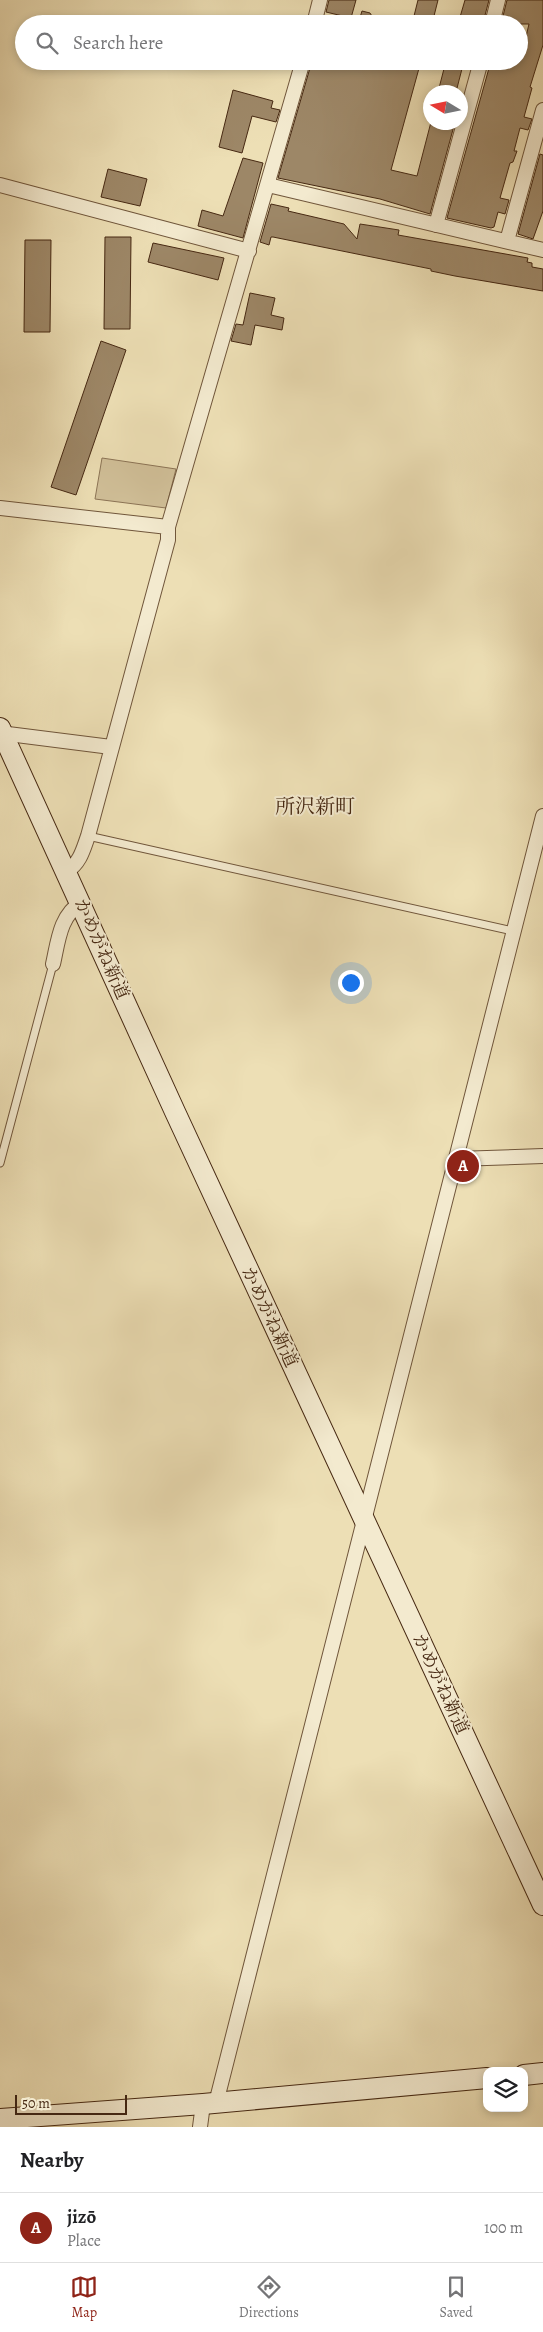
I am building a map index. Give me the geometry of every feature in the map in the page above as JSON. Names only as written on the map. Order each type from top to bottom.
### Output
[{"type":"street","points":[[316,15],[320,0]]},
{"type":"street","points":[[494,15],[498,0]]},
{"type":"street","points":[[67,871],[80,859],[88,836],[168,540],[168,527],[300,70]]},
{"type":"street","points":[[436,225],[479,70]]},
{"type":"street","points":[[507,242],[543,110]]},
{"type":"street","points":[[0,185],[249,251]]},
{"type":"street","points":[[268,185],[543,250]]},
{"type":"street","points":[[0,508],[168,527]]},
{"type":"street","points":[[1,731],[111,747]]},
{"type":"street","name":"かめがね新道","points":[[1,731],[67,871],[176,1114],[543,1905]]},
{"type":"street","points":[[200,2127],[210,2104],[456,1159],[543,816]]},
{"type":"street","points":[[53,964],[64,920],[72,908],[81,903]]},
{"type":"street","points":[[456,1159],[543,1156]]},
{"type":"street","points":[[528,2075],[543,2073]]},
{"type":"street","points":[[0,2119],[210,2104],[483,2078]]},
{"type":"lane","points":[[88,836],[514,931]]},
{"type":"lane","points":[[0,1163],[53,964]]},
{"type":"shaded area","points":[[102,458],[176,469],[166,508],[95,499]]},
{"type":"building","points":[[329,0],[356,0],[352,15],[338,15],[326,12]]},
{"type":"building","points":[[418,0],[438,0],[434,15],[414,15]]},
{"type":"building","points":[[465,0],[489,0],[485,15],[461,15]]},
{"type":"building","points":[[507,0],[543,0],[543,45],[530,87],[532,88],[524,117],[532,119],[528,130],[520,128],[514,151],[517,151],[513,162],[510,163],[500,198],[509,200],[505,214],[498,212],[494,227],[491,228],[447,218],[488,70],[528,70],[528,15],[503,15]]},
{"type":"building","points":[[362,11],[371,15],[361,15]]},
{"type":"building","points":[[309,70],[419,70],[391,170],[417,176],[429,130],[453,130],[430,214],[380,199],[278,178]]},
{"type":"building","points":[[444,70],[462,70],[458,85],[440,85]]},
{"type":"building","points":[[233,90],[273,101],[271,108],[280,110],[276,122],[252,116],[242,153],[219,147]]},
{"type":"building","points":[[540,154],[543,155],[543,211],[533,239],[518,234]]},
{"type":"building","points":[[243,158],[263,163],[243,238],[198,226],[202,210],[223,216]]},
{"type":"building","points":[[108,169],[147,179],[140,206],[101,197]]},
{"type":"building","points":[[271,204],[289,208],[288,211],[344,224],[357,239],[360,224],[399,230],[398,235],[528,258],[527,262],[532,263],[532,267],[543,269],[543,291],[455,276],[431,271],[431,269],[273,237],[271,237],[269,245],[260,242]]},
{"type":"building","points":[[105,237],[131,237],[130,329],[104,329]]},
{"type":"building","points":[[25,240],[51,240],[50,332],[24,332]]},
{"type":"building","points":[[153,243],[224,258],[218,280],[148,262]]},
{"type":"building","points":[[250,293],[275,298],[271,315],[284,318],[282,330],[255,325],[251,345],[231,341],[236,324],[243,325]]},
{"type":"building","points":[[101,341],[126,350],[76,495],[51,487]]},
{"type":"place","name":"jizō","points":[[463,1166]]},
{"type":"district","name":"所沢新町","points":[[315,806]]}]
